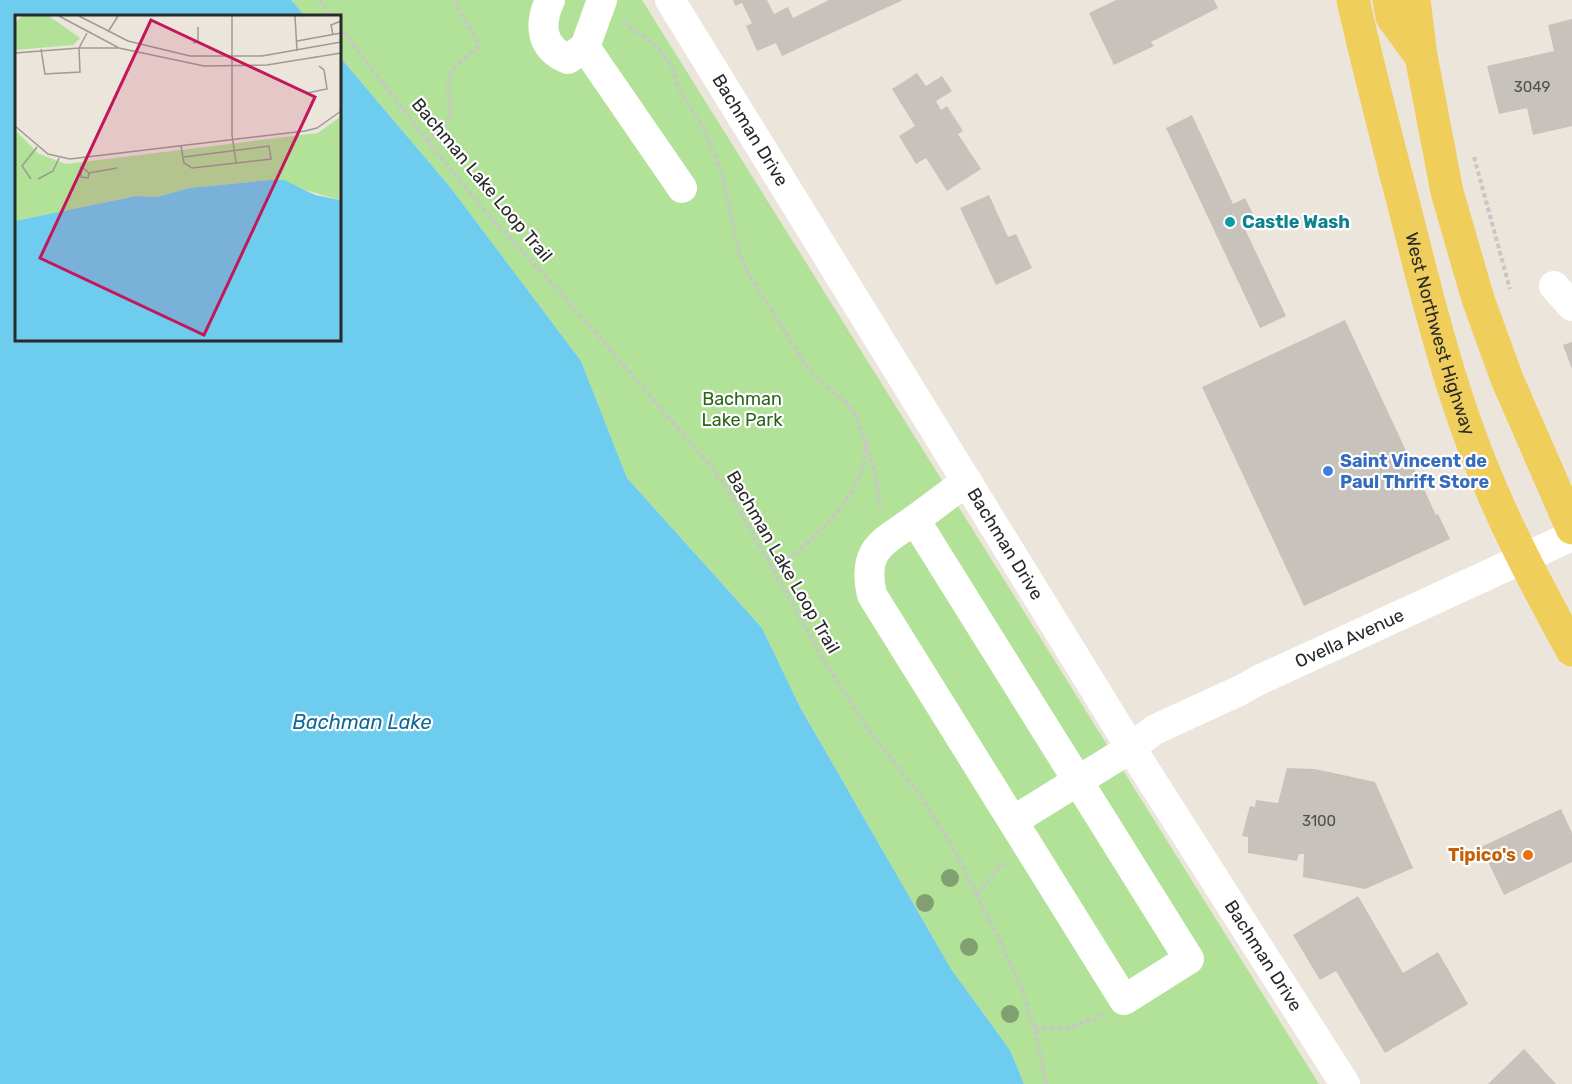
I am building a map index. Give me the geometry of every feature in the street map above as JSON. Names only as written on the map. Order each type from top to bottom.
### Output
[{"type":"main road","name":"West Northwest Highway","points":[[1353,0],[1424,286],[1458,402],[1488,482],[1522,558],[1572,650]]},
{"type":"main road","points":[[1389,0],[1392,17],[1421,56]]},
{"type":"main road","points":[[1414,0],[1421,56],[1447,192],[1478,298],[1507,379],[1572,528]]},
{"type":"street","points":[[550,0],[543,14],[545,40],[558,55],[568,59],[585,47],[610,9]]},
{"type":"street","name":"Bachman Drive","points":[[670,0],[1131,748],[1344,1084]]},
{"type":"street","points":[[585,47],[682,188]]},
{"type":"street","points":[[915,520],[1189,959],[1124,1000],[872,595],[869,581],[870,566],[875,552],[884,540],[967,481]]},
{"type":"street","name":"Ovella Avenue","points":[[1013,821],[1131,748],[1155,730],[1572,536]]},
{"type":"path","points":[[319,0],[331,15]]},
{"type":"path","points":[[428,142],[451,116],[448,85],[451,74],[456,66],[478,47],[478,39],[459,13],[456,0]]},
{"type":"path","points":[[610,9],[625,24],[658,47],[672,68],[679,89],[703,127],[722,174],[738,249],[746,270],[819,383],[832,390],[854,411],[874,472],[884,540]]},
{"type":"path","name":"Bachman Lake Loop Trail","points":[[340,27],[428,142],[493,220],[566,299],[709,464],[727,488],[826,664],[870,732],[933,814],[976,892],[1023,993],[1035,1029],[1046,1084]]},
{"type":"path","points":[[1474,157],[1510,289]]},
{"type":"path","points":[[773,571],[816,536],[846,502],[857,480],[864,457],[865,440]]},
{"type":"path","points":[[976,892],[987,884],[997,867],[1029,847]]},
{"type":"path","points":[[1035,1029],[1064,1028],[1075,1026],[1089,1019],[1095,1020],[1124,1000]]},
{"type":"green space","name":"Bachman Lake Park","points":[[291,0],[642,0],[1319,1084],[1024,1084],[1010,1050],[951,969],[800,707],[762,628],[627,478],[581,361],[450,187],[340,57],[340,15],[304,15]]},
{"type":"water","name":"Bachman Lake","points":[[0,0],[291,0],[304,15],[15,15],[15,340],[340,340],[340,57],[450,187],[581,361],[627,478],[762,628],[800,707],[951,969],[1010,1050],[1024,1084],[0,1084]]},
{"type":"building","points":[[733,0],[767,0],[774,14],[788,7],[793,18],[829,0],[903,0],[782,56],[776,43],[757,51],[746,26],[752,23],[742,3],[735,6]]},
{"type":"building","points":[[1116,0],[1214,0],[1218,8],[1151,42],[1154,46],[1114,65],[1089,13]]},
{"type":"building","points":[[1572,19],[1572,126],[1533,135],[1527,108],[1499,114],[1487,66],[1554,51],[1548,25]]},
{"type":"building","points":[[917,73],[926,86],[942,76],[952,91],[936,101],[941,110],[947,106],[963,131],[958,134],[981,169],[947,191],[926,158],[916,164],[899,136],[915,126],[892,89]]},
{"type":"building","name":"Castle Wash","points":[[1192,115],[1233,204],[1245,198],[1255,218],[1243,225],[1286,316],[1260,328],[1166,128]]},
{"type":"building","points":[[989,195],[1008,237],[1016,234],[1032,268],[996,285],[960,208]]},
{"type":"building","name":"Saint Vincent de Paul Thrift Store","points":[[1345,320],[1436,515],[1438,514],[1450,539],[1304,606],[1202,387]]},
{"type":"building","points":[[1572,342],[1572,369],[1563,345]]},
{"type":"building","points":[[1287,768],[1315,769],[1375,782],[1413,868],[1365,889],[1303,877],[1304,854],[1299,854],[1297,861],[1248,853],[1248,837],[1242,836],[1250,806],[1255,807],[1256,800],[1278,803]]},
{"type":"building","name":"Tipico's","points":[[1561,809],[1572,833],[1572,862],[1504,895],[1481,847]]},
{"type":"building","points":[[1358,896],[1403,973],[1438,952],[1468,1004],[1385,1053],[1336,971],[1320,980],[1293,935]]},
{"type":"building","points":[[1524,1049],[1556,1084],[1488,1084]]},
{"type":"place","name":"Castle Wash","points":[[1230,222]]},
{"type":"place","name":"Saint Vincent de Paul Thrift Store","points":[[1328,471]]},
{"type":"place","name":"Tipico's","points":[[1528,855]]}]
